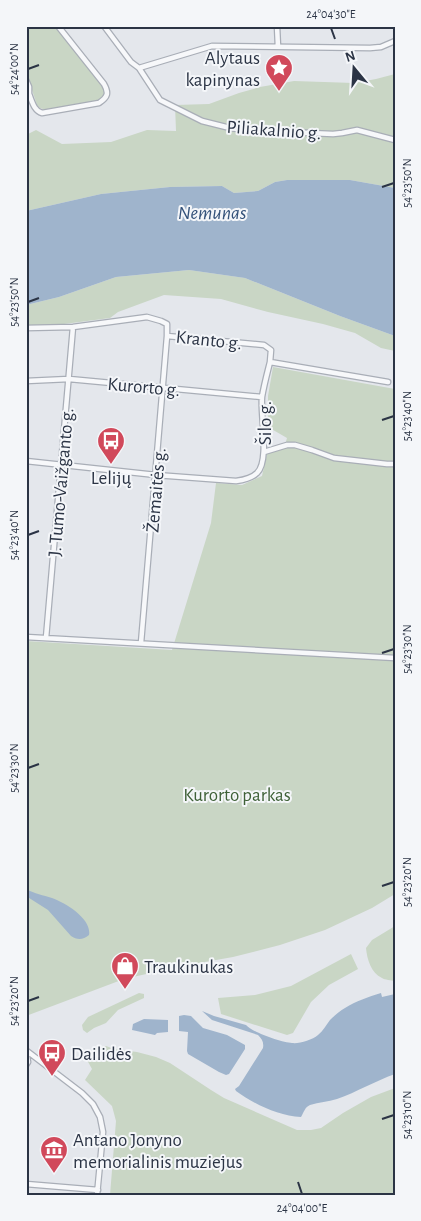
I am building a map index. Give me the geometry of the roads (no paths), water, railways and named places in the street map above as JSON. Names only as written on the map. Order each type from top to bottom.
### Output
[{"type":"street","points":[[26,80],[29,87],[27,94],[37,111],[42,113],[99,103],[107,96],[104,84],[58,26]]},
{"type":"street","name":"Piliakalnio g.","points":[[104,26],[131,62],[139,68],[160,100],[212,124],[243,130],[333,134],[357,130],[395,140]]},
{"type":"street","points":[[277,26],[278,47]]},
{"type":"street","points":[[139,68],[212,46],[370,48],[381,47],[395,41]]},
{"type":"street","name":"Kranto g.","points":[[26,328],[73,326],[147,317],[161,320],[167,324],[168,336],[264,345],[271,350],[270,362]]},
{"type":"street","name":"J. Tumo-Vaižganto g.","points":[[46,638],[73,326]]},
{"type":"street","name":"Žemaitės g.","points":[[141,643],[168,336]]},
{"type":"street","points":[[270,362],[388,382]]},
{"type":"street","name":"Šilo g.","points":[[156,475],[236,481],[258,473],[262,465],[264,452],[262,397],[270,362]]},
{"type":"street","name":"Kurorto g.","points":[[26,381],[69,379],[262,397]]},
{"type":"street","points":[[264,452],[286,445],[295,445],[334,458],[395,464]]},
{"type":"street","points":[[26,462],[156,475]]},
{"type":"street","points":[[26,637],[395,658]]},
{"type":"street","points":[[26,1051],[28,1062],[26,1065]]},
{"type":"street","points":[[26,1051],[82,1093],[93,1104],[98,1112],[103,1132],[98,1193],[26,1184]]},
{"type":"water","name":"Nemunas","points":[[287,180],[350,180],[395,188],[395,336],[245,278],[189,270],[116,277],[59,297],[26,305],[26,211],[101,194],[170,187],[222,186],[234,193],[258,191],[275,182]]},
{"type":"water","points":[[26,889],[58,900],[77,912],[86,923],[89,935],[80,939],[71,936],[48,910],[26,896]]},
{"type":"water","points":[[381,993],[382,997],[395,994],[395,1074],[337,1099],[310,1105],[301,1117],[267,1108],[236,1091],[235,1089],[239,1086],[263,1048],[262,1041],[258,1035],[212,1020],[202,1011],[246,1025],[254,1031],[287,1043],[298,1043],[318,1035],[330,1020],[353,1003]]},
{"type":"water","points":[[179,1016],[191,1016],[203,1028],[227,1035],[245,1045],[245,1049],[229,1074],[226,1075],[219,1072],[188,1054],[188,1032],[179,1031]]},
{"type":"water","points":[[144,1019],[168,1020],[168,1032],[155,1035],[132,1030],[133,1024]]},
{"type":"place","name":"Alytaus kapinynas","points":[[279,92]]},
{"type":"place","name":"Lelijų","points":[[111,465]]},
{"type":"place","name":"Traukinukas","points":[[125,990]]},
{"type":"place","name":"Dailidės","points":[[52,1077]]},
{"type":"place","name":"Antano Jonyno memorialinis muziejus","points":[[54,1174]]},
{"type":"park label","name":"Kurorto parkas","points":[[237,794]]}]
